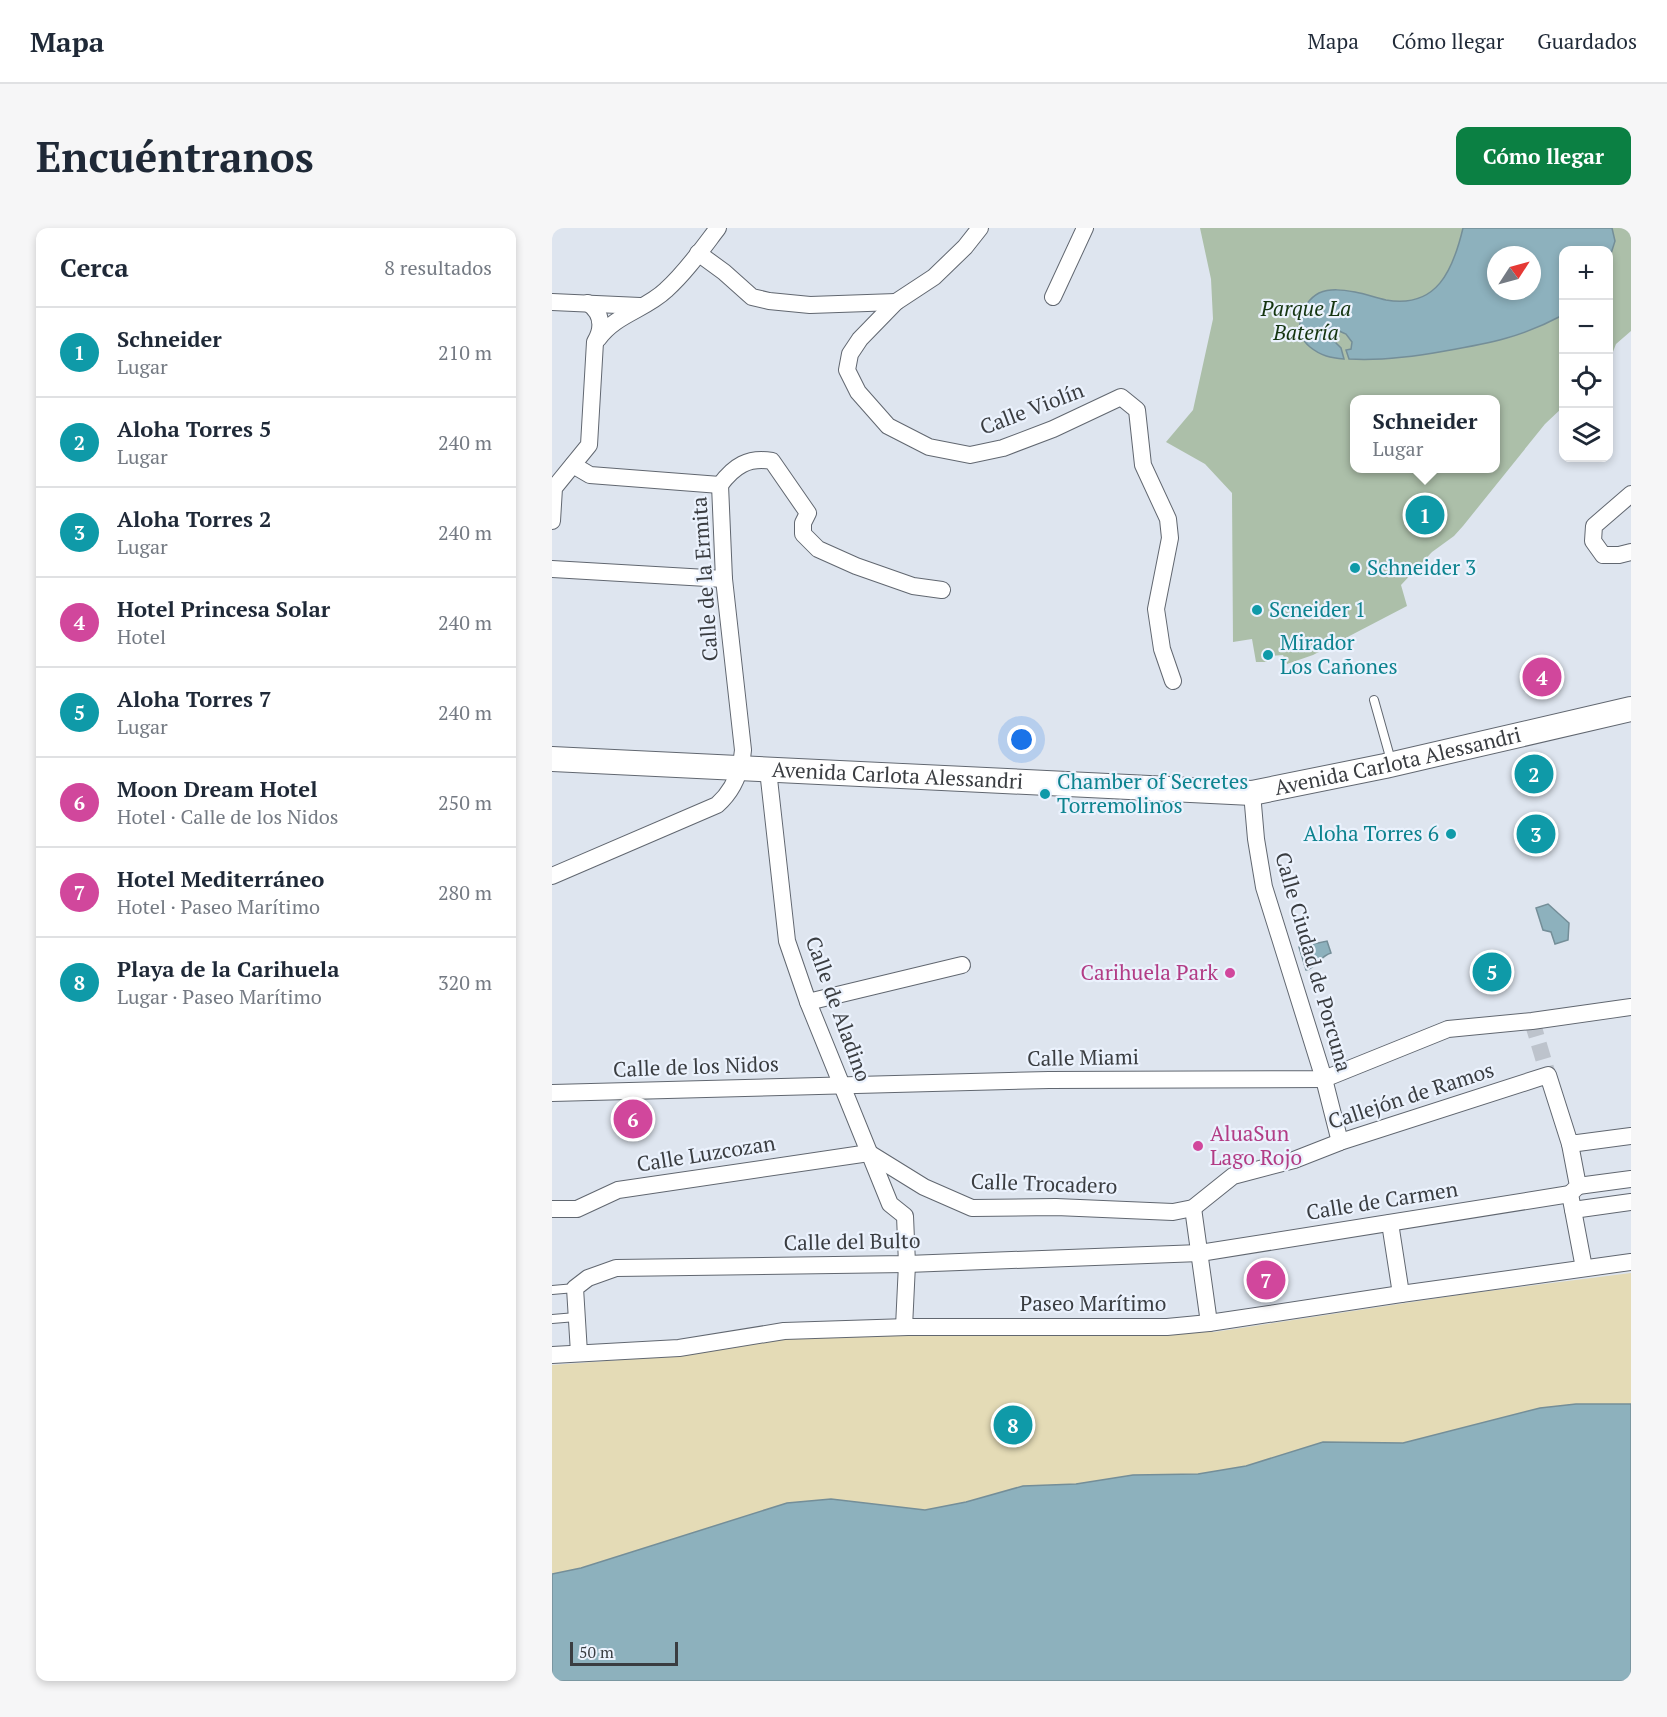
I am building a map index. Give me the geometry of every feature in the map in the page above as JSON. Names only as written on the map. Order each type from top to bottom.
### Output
[{"type":"main road","name":"Avenida Carlota Alessandri","points":[[552,759],[1251,793],[1392,764],[1631,709]]},
{"type":"street","points":[[596,342],[607,326],[649,303],[666,290],[718,228]]},
{"type":"street","points":[[698,253],[752,297],[810,305],[896,303],[934,277],[965,247],[980,228]]},
{"type":"street","points":[[1053,297],[1085,228]]},
{"type":"street","points":[[552,302],[640,306]]},
{"type":"street","points":[[552,521],[554,488],[589,445],[596,342],[601,321],[588,303]]},
{"type":"street","name":"Calle Violín","points":[[896,303],[860,339],[850,354],[847,370],[858,392],[888,426],[929,447],[970,455],[1003,448],[1053,429],[1121,397],[1137,410],[1143,465],[1168,519],[1170,538],[1156,609],[1162,649],[1173,681]]},
{"type":"street","points":[[720,485],[739,464],[759,458],[772,461],[808,513],[803,523],[803,534],[818,549],[856,567],[914,586],[942,590]]},
{"type":"street","name":"Calle de la Ermita","points":[[573,465],[590,475],[720,485],[724,579],[743,750],[741,768]]},
{"type":"street","points":[[1631,494],[1594,526],[1593,541],[1603,555],[1631,552]]},
{"type":"street","points":[[552,568],[724,579]]},
{"type":"street","points":[[552,876],[717,805],[728,795],[741,768]]},
{"type":"street","name":"Calle de Aladino","points":[[768,770],[787,941],[808,1002],[890,1204],[905,1216],[907,1264],[904,1327]]},
{"type":"street","name":"Calle Ciudad de Porcuna","points":[[1251,793],[1264,886],[1324,1079],[1340,1142]]},
{"type":"street","points":[[808,1002],[962,965]]},
{"type":"street","points":[[1324,1079],[1448,1029],[1532,1021],[1631,1006]]},
{"type":"street","name":"Callejón de Ramos","points":[[1193,1208],[1233,1176],[1294,1160],[1340,1142],[1548,1075],[1569,1144]]},
{"type":"street","name":"Calle Miami","points":[[842,1086],[1049,1080],[1324,1079]]},
{"type":"street","name":"Calle de los Nidos","points":[[552,1093],[842,1086]]},
{"type":"street","points":[[1584,1268],[1569,1144],[1631,1136]]},
{"type":"street","name":"Calle Trocadero","points":[[869,1153],[924,1187],[972,1208],[1056,1207],[1173,1212],[1193,1208]]},
{"type":"street","name":"Calle Luzcozan","points":[[552,1209],[577,1209],[618,1190],[869,1153]]},
{"type":"street","points":[[1574,1197],[1631,1179]]},
{"type":"street","points":[[1574,1197],[1631,1202]]},
{"type":"street","name":"Calle de Carmen","points":[[1200,1253],[1574,1197]]},
{"type":"street","points":[[1193,1208],[1209,1323]]},
{"type":"street","points":[[1390,1223],[1401,1294]]},
{"type":"street","name":"Calle del Bulto","points":[[575,1288],[588,1278],[616,1268],[907,1264],[1200,1253]]},
{"type":"street","name":"Paseo Marítimo","points":[[552,1355],[679,1348],[784,1331],[904,1327],[1167,1327],[1209,1323],[1631,1262]]},
{"type":"street","points":[[575,1288],[579,1353]]},
{"type":"lane","points":[[1374,700],[1392,764]]},
{"type":"lane","points":[[552,1290],[575,1288]]},
{"type":"lane","points":[[552,1319],[576,1317]]},
{"type":"green space","name":"Parque La Batería","points":[[1200,228],[1631,228],[1631,331],[1616,344],[1613,352],[1613,246],[1559,246],[1559,411],[1545,424],[1454,536],[1432,552],[1401,585],[1407,606],[1313,655],[1287,664],[1283,655],[1269,656],[1270,662],[1256,662],[1252,639],[1233,642],[1232,493],[1205,464],[1166,442],[1193,410],[1213,319],[1211,279]]},
{"type":"sand","points":[[1631,1273],[1631,1404],[1540,1408],[1403,1443],[1323,1442],[1246,1466],[1198,1474],[1133,1475],[1076,1484],[1023,1486],[966,1502],[925,1510],[831,1499],[787,1503],[581,1568],[552,1574],[552,1365],[674,1356],[740,1341],[906,1333],[1214,1332],[1465,1294]]},
{"type":"water","points":[[1463,228],[1612,228],[1615,241],[1613,247],[1559,246],[1559,317],[1520,334],[1492,342],[1433,353],[1373,359],[1349,359],[1346,350],[1351,349],[1352,342],[1346,334],[1339,331],[1335,335],[1335,342],[1341,348],[1344,359],[1322,354],[1304,341],[1300,326],[1303,311],[1312,298],[1319,293],[1328,290],[1342,290],[1386,300],[1404,301],[1418,298],[1430,292],[1440,283],[1454,258]]},
{"type":"water","points":[[1548,904],[1569,923],[1568,940],[1555,944],[1551,932],[1543,930],[1536,908]]},
{"type":"water","points":[[1327,941],[1331,953],[1306,970],[1299,947]]},
{"type":"water","points":[[1576,1404],[1631,1404],[1631,1681],[552,1681],[552,1574],[581,1568],[787,1503],[831,1499],[925,1510],[966,1502],[1023,1486],[1076,1484],[1133,1475],[1198,1474],[1246,1466],[1323,1442],[1403,1443],[1540,1408]]},
{"type":"tunnel","points":[[1532,1021],[1548,1075]]},
{"type":"place","name":"Schneider","points":[[1425,515]]},
{"type":"place","name":"Schneider 3","points":[[1355,568]]},
{"type":"place","name":"Scneider 1","points":[[1257,610]]},
{"type":"place","name":"Mirador Los Cañones","points":[[1268,655]]},
{"type":"place","name":"Hotel Princesa Solar","points":[[1542,677]]},
{"type":"place","name":"Aloha Torres 5","points":[[1534,774]]},
{"type":"place","name":"Chamber of Secretes Torremolinos","points":[[1045,794]]},
{"type":"place","name":"Aloha Torres 6","points":[[1451,834]]},
{"type":"place","name":"Aloha Torres 2","points":[[1536,834]]},
{"type":"place","name":"Aloha Torres 7","points":[[1492,972]]},
{"type":"place","name":"Carihuela Park","points":[[1230,973]]},
{"type":"place","name":"Moon Dream Hotel","points":[[633,1119]]},
{"type":"place","name":"AluaSun Lago Rojo","points":[[1198,1146]]},
{"type":"place","name":"Hotel Mediterráneo","points":[[1266,1280]]},
{"type":"place","name":"Playa de la Carihuela","points":[[1013,1425]]}]
